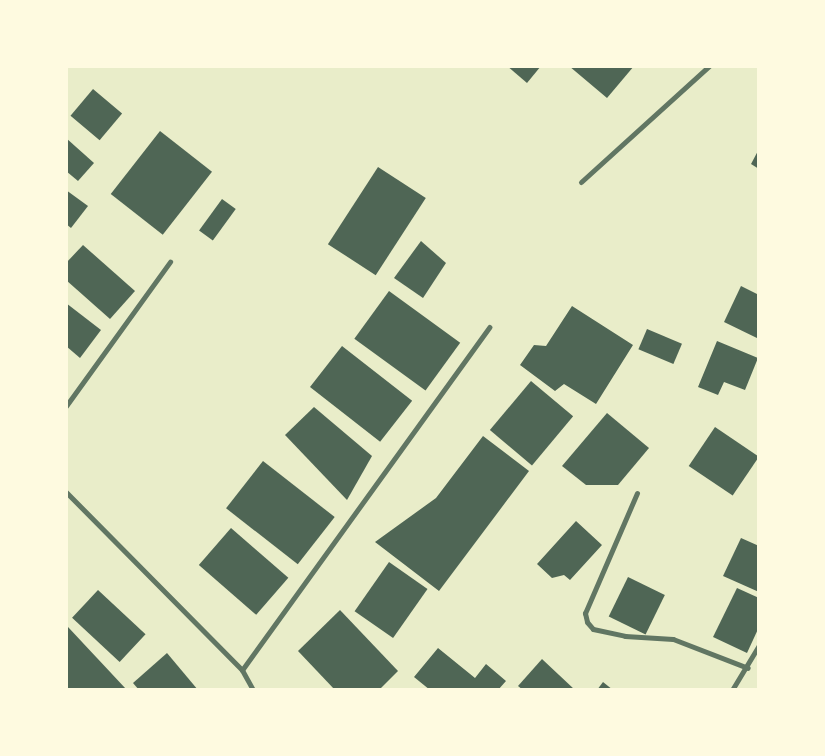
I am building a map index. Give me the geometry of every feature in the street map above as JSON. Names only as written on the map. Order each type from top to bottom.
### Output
[{"type":"street","points":[[581,182],[709,66]]},
{"type":"street","points":[[66,406],[170,262]]},
{"type":"street","points":[[242,670],[489,328]]},
{"type":"street","points":[[66,492],[242,670],[253,690]]},
{"type":"street","points":[[638,493],[585,613],[587,622],[593,629],[625,636],[673,639],[748,668]]},
{"type":"street","points":[[732,690],[748,668],[759,645]]},
{"type":"building","points":[[507,66],[541,66],[527,83]]},
{"type":"building","points":[[569,66],[634,66],[607,98]]},
{"type":"building","points":[[93,89],[122,113],[100,140],[71,116]]},
{"type":"building","points":[[160,131],[212,172],[163,235],[111,194]]},
{"type":"building","points":[[66,138],[94,163],[78,181],[66,171]]},
{"type":"building","points":[[759,149],[759,169],[751,164]]},
{"type":"building","points":[[378,167],[426,198],[376,275],[328,244]]},
{"type":"building","points":[[66,190],[88,206],[71,228],[66,224]]},
{"type":"building","points":[[222,199],[236,209],[213,241],[199,231]]},
{"type":"building","points":[[421,241],[446,263],[423,298],[394,278]]},
{"type":"building","points":[[83,245],[135,291],[110,319],[66,280],[66,263]]},
{"type":"building","points":[[741,286],[759,295],[759,339],[724,322]]},
{"type":"building","points":[[389,291],[460,343],[426,390],[354,339]]},
{"type":"building","points":[[66,303],[101,330],[80,358],[66,346]]},
{"type":"building","points":[[572,306],[633,345],[596,404],[564,384],[555,391],[520,365],[534,345],[546,346]]},
{"type":"building","points":[[647,329],[682,344],[673,364],[638,349]]},
{"type":"building","points":[[717,341],[758,358],[745,390],[724,382],[718,395],[698,387]]},
{"type":"building","points":[[342,346],[412,401],[380,442],[310,387]]},
{"type":"building","points":[[531,381],[573,416],[532,465],[490,430]]},
{"type":"building","points":[[314,407],[372,456],[347,500],[285,435]]},
{"type":"building","points":[[607,413],[649,448],[618,485],[586,485],[562,466]]},
{"type":"building","points":[[715,427],[759,457],[733,496],[689,466]]},
{"type":"building","points":[[483,436],[529,471],[439,591],[375,542],[436,498]]},
{"type":"building","points":[[263,461],[335,517],[298,564],[226,508]]},
{"type":"building","points":[[576,521],[602,545],[570,580],[564,575],[552,578],[537,564]]},
{"type":"building","points":[[231,528],[288,578],[256,615],[199,565]]},
{"type":"building","points":[[741,538],[759,546],[759,592],[723,576]]},
{"type":"building","points":[[389,562],[428,589],[393,638],[355,611]]},
{"type":"building","points":[[628,577],[665,595],[646,635],[609,617]]},
{"type":"building","points":[[737,588],[759,598],[759,627],[747,653],[713,637]]},
{"type":"building","points":[[98,590],[146,634],[120,662],[72,618]]},
{"type":"building","points":[[340,610],[398,671],[379,690],[335,690],[298,651]]},
{"type":"building","points":[[68,627],[126,689],[126,690],[66,690]]},
{"type":"building","points":[[438,648],[475,678],[486,664],[506,681],[498,690],[430,690],[414,677]]},
{"type":"building","points":[[167,653],[198,690],[139,690],[133,683]]},
{"type":"building","points":[[542,659],[575,690],[523,690],[518,686]]},
{"type":"building","points":[[603,682],[613,690],[597,690]]}]
